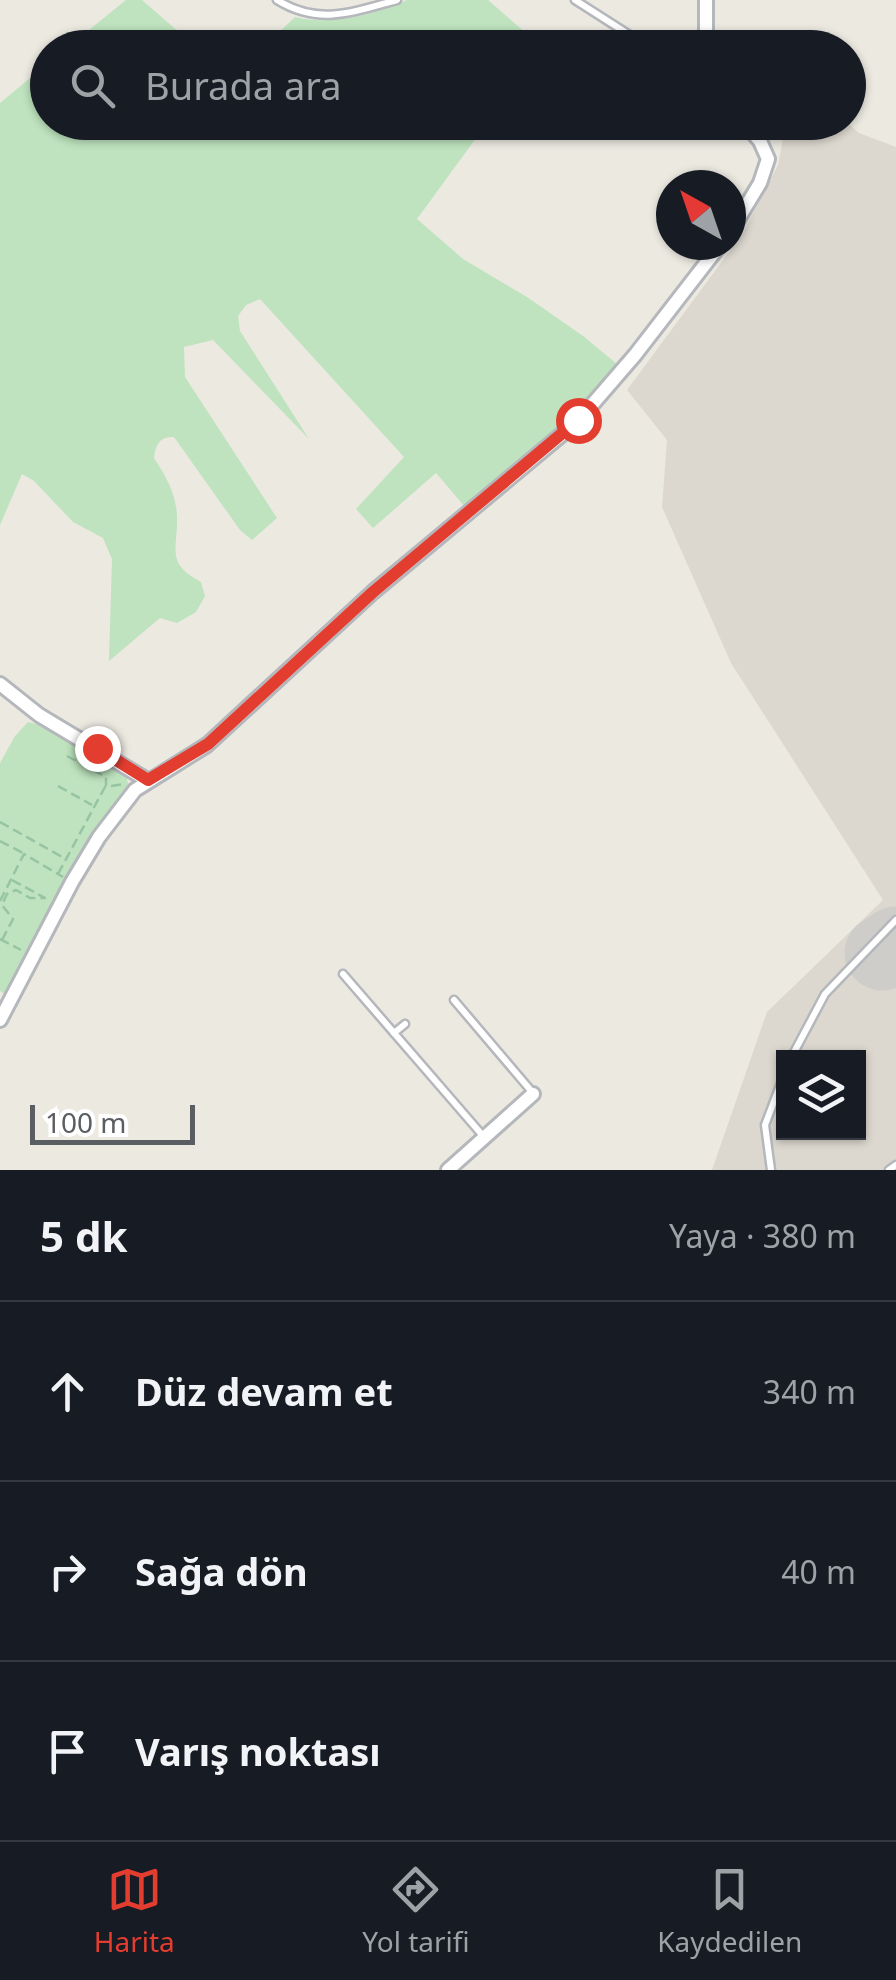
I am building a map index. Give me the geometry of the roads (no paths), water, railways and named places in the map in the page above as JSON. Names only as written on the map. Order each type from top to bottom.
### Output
[{"type":"street","points":[[706,0],[706,30]]},
{"type":"street","points":[[746,204],[767,167],[765,149],[758,140]]},
{"type":"street","points":[[2,1010],[72,882],[110,822],[148,780],[208,744],[373,592],[578,420],[708,260]]},
{"type":"street","points":[[0,684],[39,715],[148,780]]},
{"type":"street","points":[[448,1170],[534,1094]]},
{"type":"lane","points":[[278,0],[294,10],[317,16],[397,0]]},
{"type":"lane","points":[[575,0],[622,30]]},
{"type":"lane","points":[[796,1050],[825,994],[896,920]]},
{"type":"lane","points":[[342,974],[484,1137]]},
{"type":"lane","points":[[454,1000],[534,1094]]},
{"type":"lane","points":[[394,1033],[405,1024]]},
{"type":"lane","points":[[771,1170],[765,1125],[776,1096]]},
{"type":"lane","points":[[890,1170],[896,1164]]}]
